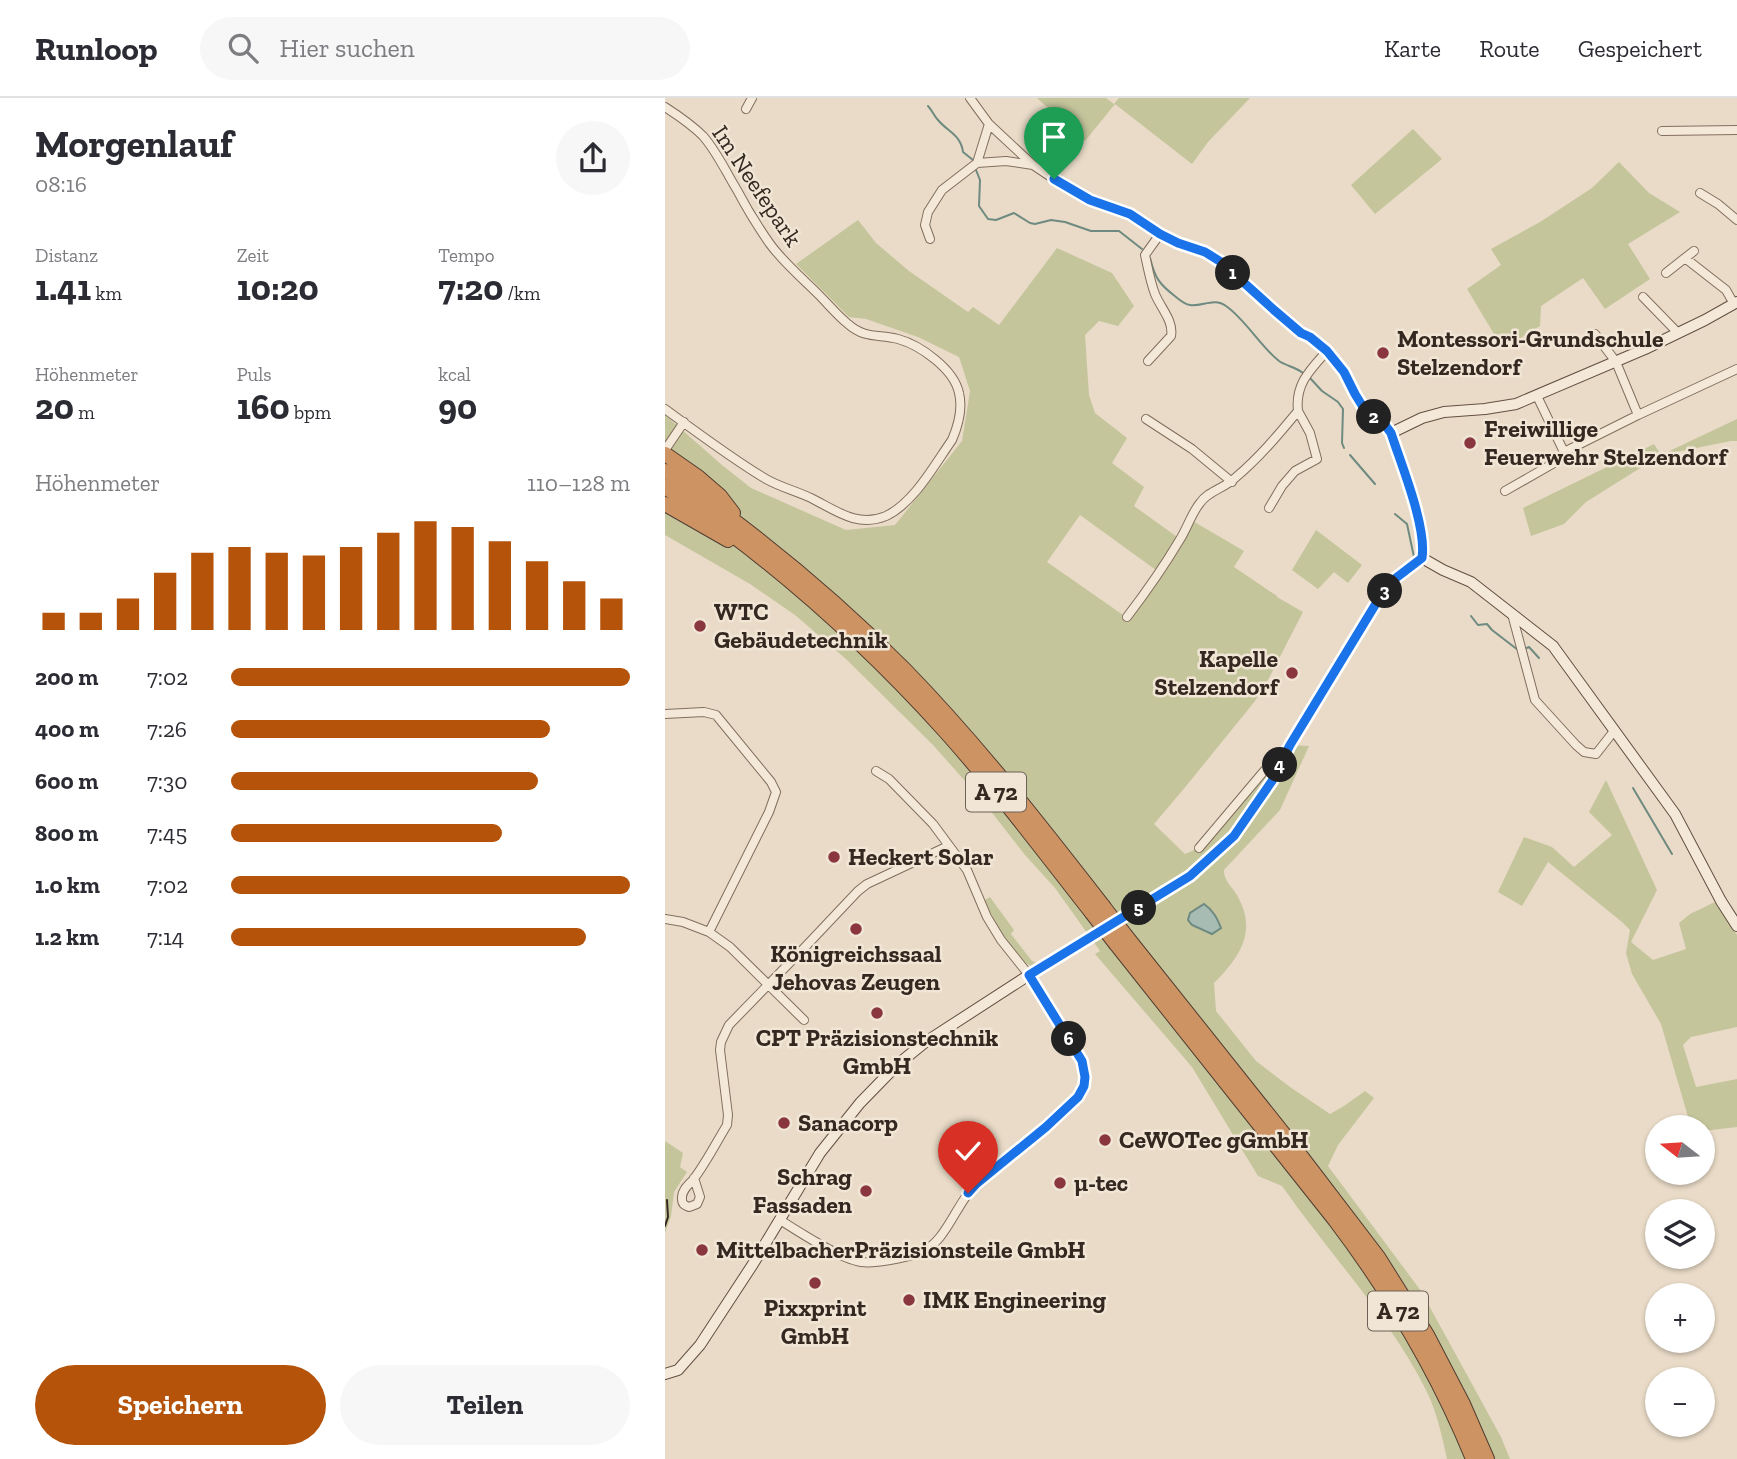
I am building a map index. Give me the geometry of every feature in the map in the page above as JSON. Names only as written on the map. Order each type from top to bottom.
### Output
[{"type":"highway","name":"A 72","points":[[667,466],[720,496],[744,528],[837,604],[906,671],[1004,781],[1121,940],[1289,1152],[1358,1229],[1402,1293],[1445,1370],[1487,1459]]},
{"type":"highway","name":"A 72","points":[[667,466],[734,536],[790,580],[885,668],[945,732],[1098,910]]},
{"type":"highway","points":[[665,504],[728,540],[773,574],[790,580]]},
{"type":"highway","name":"A 72","points":[[1305,1171],[1393,1304],[1440,1387],[1473,1459]]},
{"type":"main road","points":[[665,1374],[678,1370],[700,1345],[730,1302],[820,1153],[872,1089],[897,1065],[924,1043],[1029,975],[1190,876],[1234,836],[1272,781],[1290,745],[1383,592],[1392,581],[1422,558],[1424,550],[1418,516],[1391,433],[1422,418],[1444,412],[1517,404],[1616,362],[1735,303]]},
{"type":"main road","points":[[1422,558],[1471,582],[1553,646],[1675,814],[1737,926]]},
{"type":"street","points":[[746,109],[752,98]]},
{"type":"street","points":[[970,98],[989,124],[1033,165],[1090,200],[1130,214],[1160,234],[1205,252],[1221,262],[1301,333],[1327,351],[1344,372],[1363,407],[1391,433]]},
{"type":"street","name":"Im Neefepark","points":[[665,107],[705,139],[770,243],[799,276],[856,330],[865,335],[907,342],[935,360],[955,382],[960,404],[957,429],[952,440],[917,489],[898,509],[870,520],[842,515],[808,496],[768,480],[665,409]]},
{"type":"street","points":[[977,163],[989,124]]},
{"type":"street","points":[[1662,131],[1737,130]]},
{"type":"street","points":[[930,239],[925,225],[928,212],[942,190],[977,163],[1006,161],[1033,165]]},
{"type":"street","points":[[1700,193],[1737,219]]},
{"type":"street","points":[[1148,360],[1171,336],[1172,330],[1156,296],[1145,255],[1160,234]]},
{"type":"street","points":[[1666,273],[1694,251]]},
{"type":"street","points":[[1685,258],[1726,290],[1735,303]]},
{"type":"street","points":[[1643,297],[1678,333]]},
{"type":"street","points":[[1595,334],[1616,362],[1638,415]]},
{"type":"street","points":[[1269,508],[1295,471],[1317,459],[1314,443],[1298,411],[1297,398],[1313,367],[1327,351]]},
{"type":"street","points":[[1505,491],[1561,459],[1564,452],[1737,369]]},
{"type":"street","points":[[1537,396],[1564,452]]},
{"type":"street","points":[[1127,617],[1161,573],[1200,502],[1218,488],[1232,482],[1273,441],[1298,411]]},
{"type":"street","points":[[1146,419],[1192,449],[1232,482]]},
{"type":"street","points":[[667,466],[684,422]]},
{"type":"street","points":[[1512,614],[1535,700],[1584,752],[1595,754],[1614,731]]},
{"type":"street","points":[[665,714],[704,712],[716,715],[771,782],[776,792],[709,932]]},
{"type":"street","points":[[1199,848],[1264,771],[1290,745]]},
{"type":"street","points":[[780,1220],[831,1250],[858,1262],[872,1262],[922,1252],[933,1245],[976,1184],[1046,1127],[1078,1097],[1084,1086],[1082,1061],[1029,975],[986,917],[967,870],[933,824],[889,779],[876,771]]},
{"type":"street","points":[[694,1178],[727,1125],[720,1050],[725,1033],[733,1021],[858,891],[867,884],[948,846]]},
{"type":"street","points":[[665,919],[683,922],[709,932],[730,947],[804,1020]]},
{"type":"green space","points":[[1037,98],[1106,98],[1114,104],[1119,98],[1250,98],[1208,142],[1192,164],[1115,104],[1085,141]]},
{"type":"green space","points":[[1413,129],[1442,159],[1375,214],[1351,185]]},
{"type":"green space","points":[[1619,162],[1649,193],[1680,212],[1628,244],[1650,279],[1605,309],[1583,278],[1541,306],[1540,326],[1503,349],[1467,289],[1501,265],[1491,249],[1540,222],[1592,188]]},
{"type":"green space","points":[[858,220],[876,243],[909,271],[968,312],[973,307],[999,325],[1057,248],[1112,273],[1134,306],[1118,326],[1099,321],[1085,335],[1089,395],[1095,413],[1127,438],[1112,463],[1144,487],[1134,506],[1180,539],[1191,520],[1244,551],[1234,567],[1303,612],[1255,701],[1154,824],[1185,854],[1199,848],[1290,745],[1309,746],[1280,810],[1224,870],[1244,911],[1246,923],[1242,945],[1237,955],[1214,983],[1216,1011],[1256,1061],[1330,1114],[1365,1091],[1374,1098],[1338,1145],[1328,1166],[1421,1291],[1501,1437],[1510,1459],[1447,1459],[1427,1392],[1378,1312],[1282,1186],[1258,1176],[1192,1067],[1095,954],[1100,951],[1055,888],[933,745],[846,659],[795,615],[750,584],[665,535],[665,415],[751,488],[846,530],[895,525],[962,441],[970,391],[959,357],[918,337],[866,319],[849,317],[796,264]],"holes":[[[1080,515],[1160,573],[1126,617],[1047,562]]]},
{"type":"green space","points":[[1737,419],[1737,441],[1661,455]]},
{"type":"green space","points":[[1654,444],[1661,455],[1586,502],[1564,524],[1531,536],[1523,508]]},
{"type":"green space","points":[[1316,530],[1362,565],[1348,583],[1334,572],[1318,589],[1292,570]]},
{"type":"green space","points":[[1606,780],[1657,890],[1631,942],[1653,960],[1686,949],[1679,923],[1690,914],[1717,901],[1737,935],[1737,1027],[1691,1037],[1683,1045],[1696,1087],[1737,1079],[1737,1127],[1715,1130],[1715,1115],[1688,1115],[1661,1024],[1632,974],[1626,953],[1630,930],[1622,922],[1548,862],[1522,906],[1498,892],[1524,837],[1552,847],[1574,867],[1612,835],[1589,812]]},
{"type":"green space","points":[[990,897],[1014,930],[1011,934],[1032,961],[1037,963],[1032,966],[1025,962],[1011,947],[985,900]]},
{"type":"green space","points":[[665,1141],[683,1153],[680,1167],[687,1172],[674,1192],[671,1216],[665,1233]]},
{"type":"shaded area","points":[[1204,904],[1214,914],[1221,928],[1212,934],[1192,925],[1188,920],[1190,913]]},
{"type":"waterway","points":[[928,106],[957,138],[963,152],[973,160]]},
{"type":"waterway","points":[[976,170],[980,180],[979,206],[988,219],[996,220],[1014,213],[1035,224],[1051,220],[1091,231],[1119,231],[1142,249]]},
{"type":"waterway","points":[[1150,258],[1159,280],[1181,301],[1190,305],[1221,303],[1240,318],[1279,361],[1303,373]]},
{"type":"waterway","points":[[1310,378],[1343,409],[1344,448]]},
{"type":"waterway","points":[[1350,455],[1375,484]]},
{"type":"waterway","points":[[1395,514],[1407,524],[1414,557]]},
{"type":"waterway","points":[[1471,616],[1478,625],[1487,624],[1518,650]]},
{"type":"waterway","points":[[1524,649],[1529,647],[1539,658]]},
{"type":"waterway","points":[[1633,788],[1672,854]]},
{"type":"tram line","points":[[665,1226],[668,1217],[667,1200]]},
{"type":"place","name":"Montessori-Grundschule Stelzendorf","points":[[1383,353]]},
{"type":"place","name":"Freiwillige Feuerwehr Stelzendorf","points":[[1470,443]]},
{"type":"place","name":"WTC Gebäudetechnik","points":[[700,626]]},
{"type":"place","name":"Kapelle Stelzendorf","points":[[1292,673]]},
{"type":"place","name":"Heckert Solar","points":[[834,857]]},
{"type":"place","name":"Königreichssaal Jehovas Zeugen","points":[[856,929]]},
{"type":"place","name":"CPT Präzisionstechnik GmbH","points":[[877,1013]]},
{"type":"place","name":"Sanacorp","points":[[784,1123]]},
{"type":"place","name":"CeWOTec gGmbH","points":[[1105,1140]]},
{"type":"place","name":"µ-tec","points":[[1060,1183]]},
{"type":"place","name":"Schrag Fassaden","points":[[866,1191]]},
{"type":"place","name":"MittelbacherPräzisionsteile GmbH","points":[[702,1250]]},
{"type":"place","name":"Pixxprint GmbH","points":[[815,1283]]},
{"type":"place","name":"IMK Engineering","points":[[909,1300]]},
{"type":"route","points":[[968,1193],[1046,1127],[1078,1097],[1084,1086],[1085,1068],[1082,1061],[1029,975],[1190,876],[1234,836],[1272,781],[1290,745],[1383,592],[1392,581],[1422,558],[1424,550],[1418,516],[1391,433],[1363,407],[1344,372],[1327,351],[1301,333],[1221,262],[1205,252],[1160,234],[1130,214],[1090,200],[1054,179]]}]
